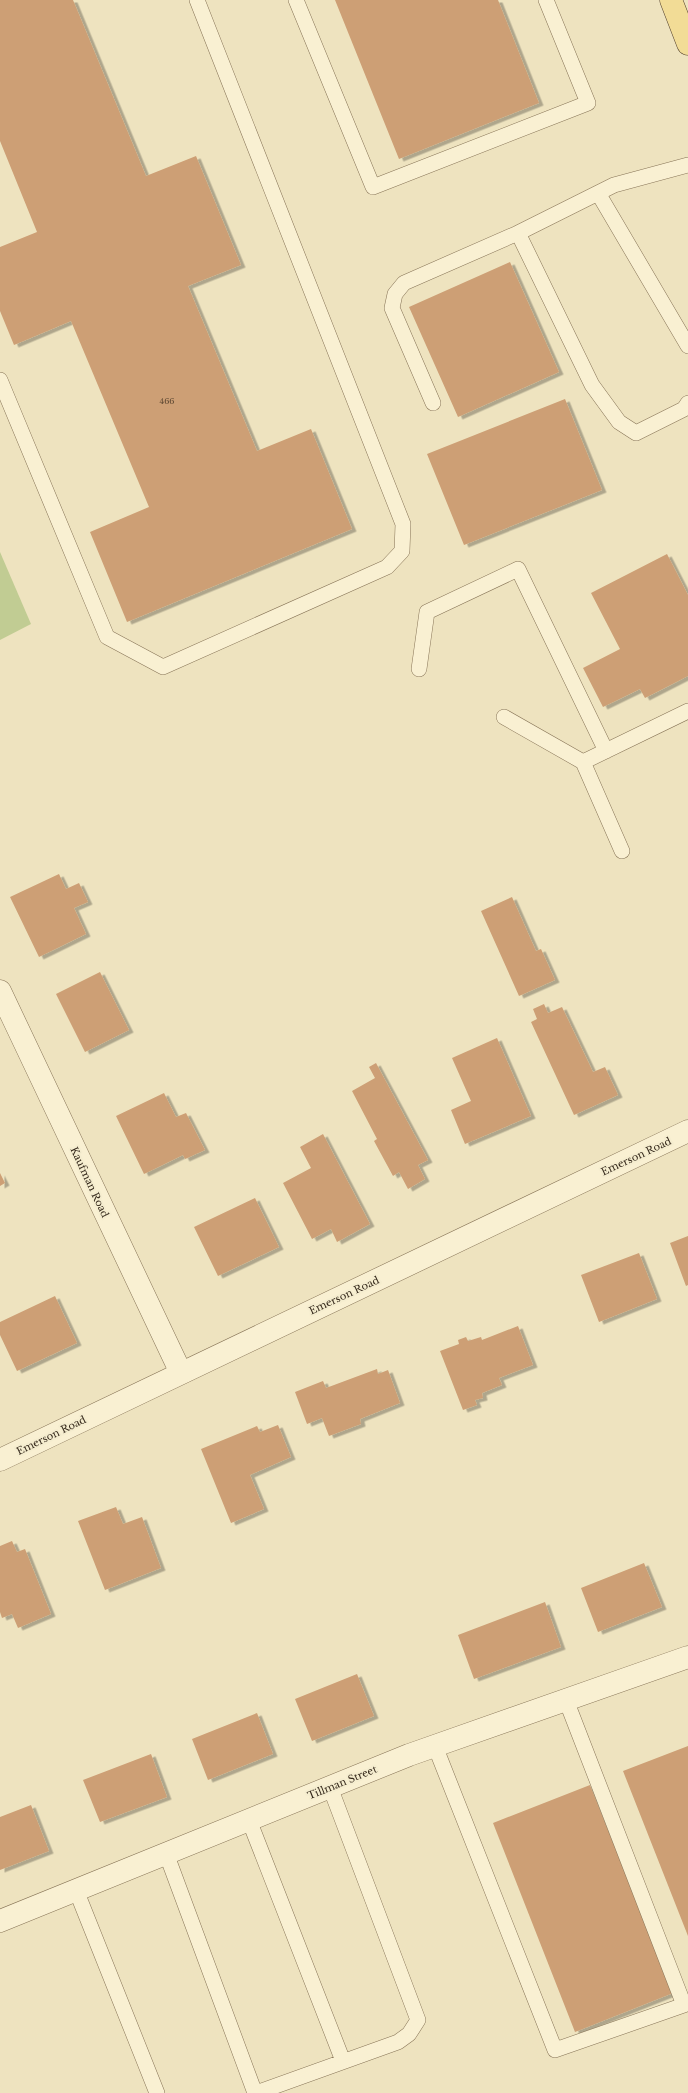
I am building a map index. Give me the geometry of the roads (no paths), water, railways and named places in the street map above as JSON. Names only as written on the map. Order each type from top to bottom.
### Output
[{"type":"main road","points":[[671,0],[688,44]]},
{"type":"street","name":"Kaufman Road","points":[[0,991],[181,1373]]},
{"type":"street","name":"Emerson Road","points":[[0,1460],[688,1131]]},
{"type":"street","name":"Tillman Street","points":[[0,1921],[435,1746],[688,1656]]},
{"type":"lane","points":[[0,380],[107,637],[163,667],[387,567],[402,550],[403,524],[197,0]]},
{"type":"lane","points":[[296,0],[373,187],[588,103],[546,0]]},
{"type":"lane","points":[[433,403],[392,308],[395,294],[404,283],[518,233],[614,185],[688,165]]},
{"type":"lane","points":[[598,193],[688,346]]},
{"type":"lane","points":[[518,233],[592,385],[619,422],[636,433],[684,409],[688,403]]},
{"type":"lane","points":[[419,669],[427,612],[518,569],[606,751]]},
{"type":"lane","points":[[583,762],[688,711]]},
{"type":"lane","points":[[504,717],[583,762],[622,851]]},
{"type":"lane","points":[[435,1746],[555,2050],[684,2005],[566,1700]]},
{"type":"lane","points":[[166,1854],[256,2093],[398,2042],[409,2034],[418,2020],[330,1787]]},
{"type":"lane","points":[[249,1820],[343,2061]]},
{"type":"lane","points":[[76,1890],[157,2093]]}]
